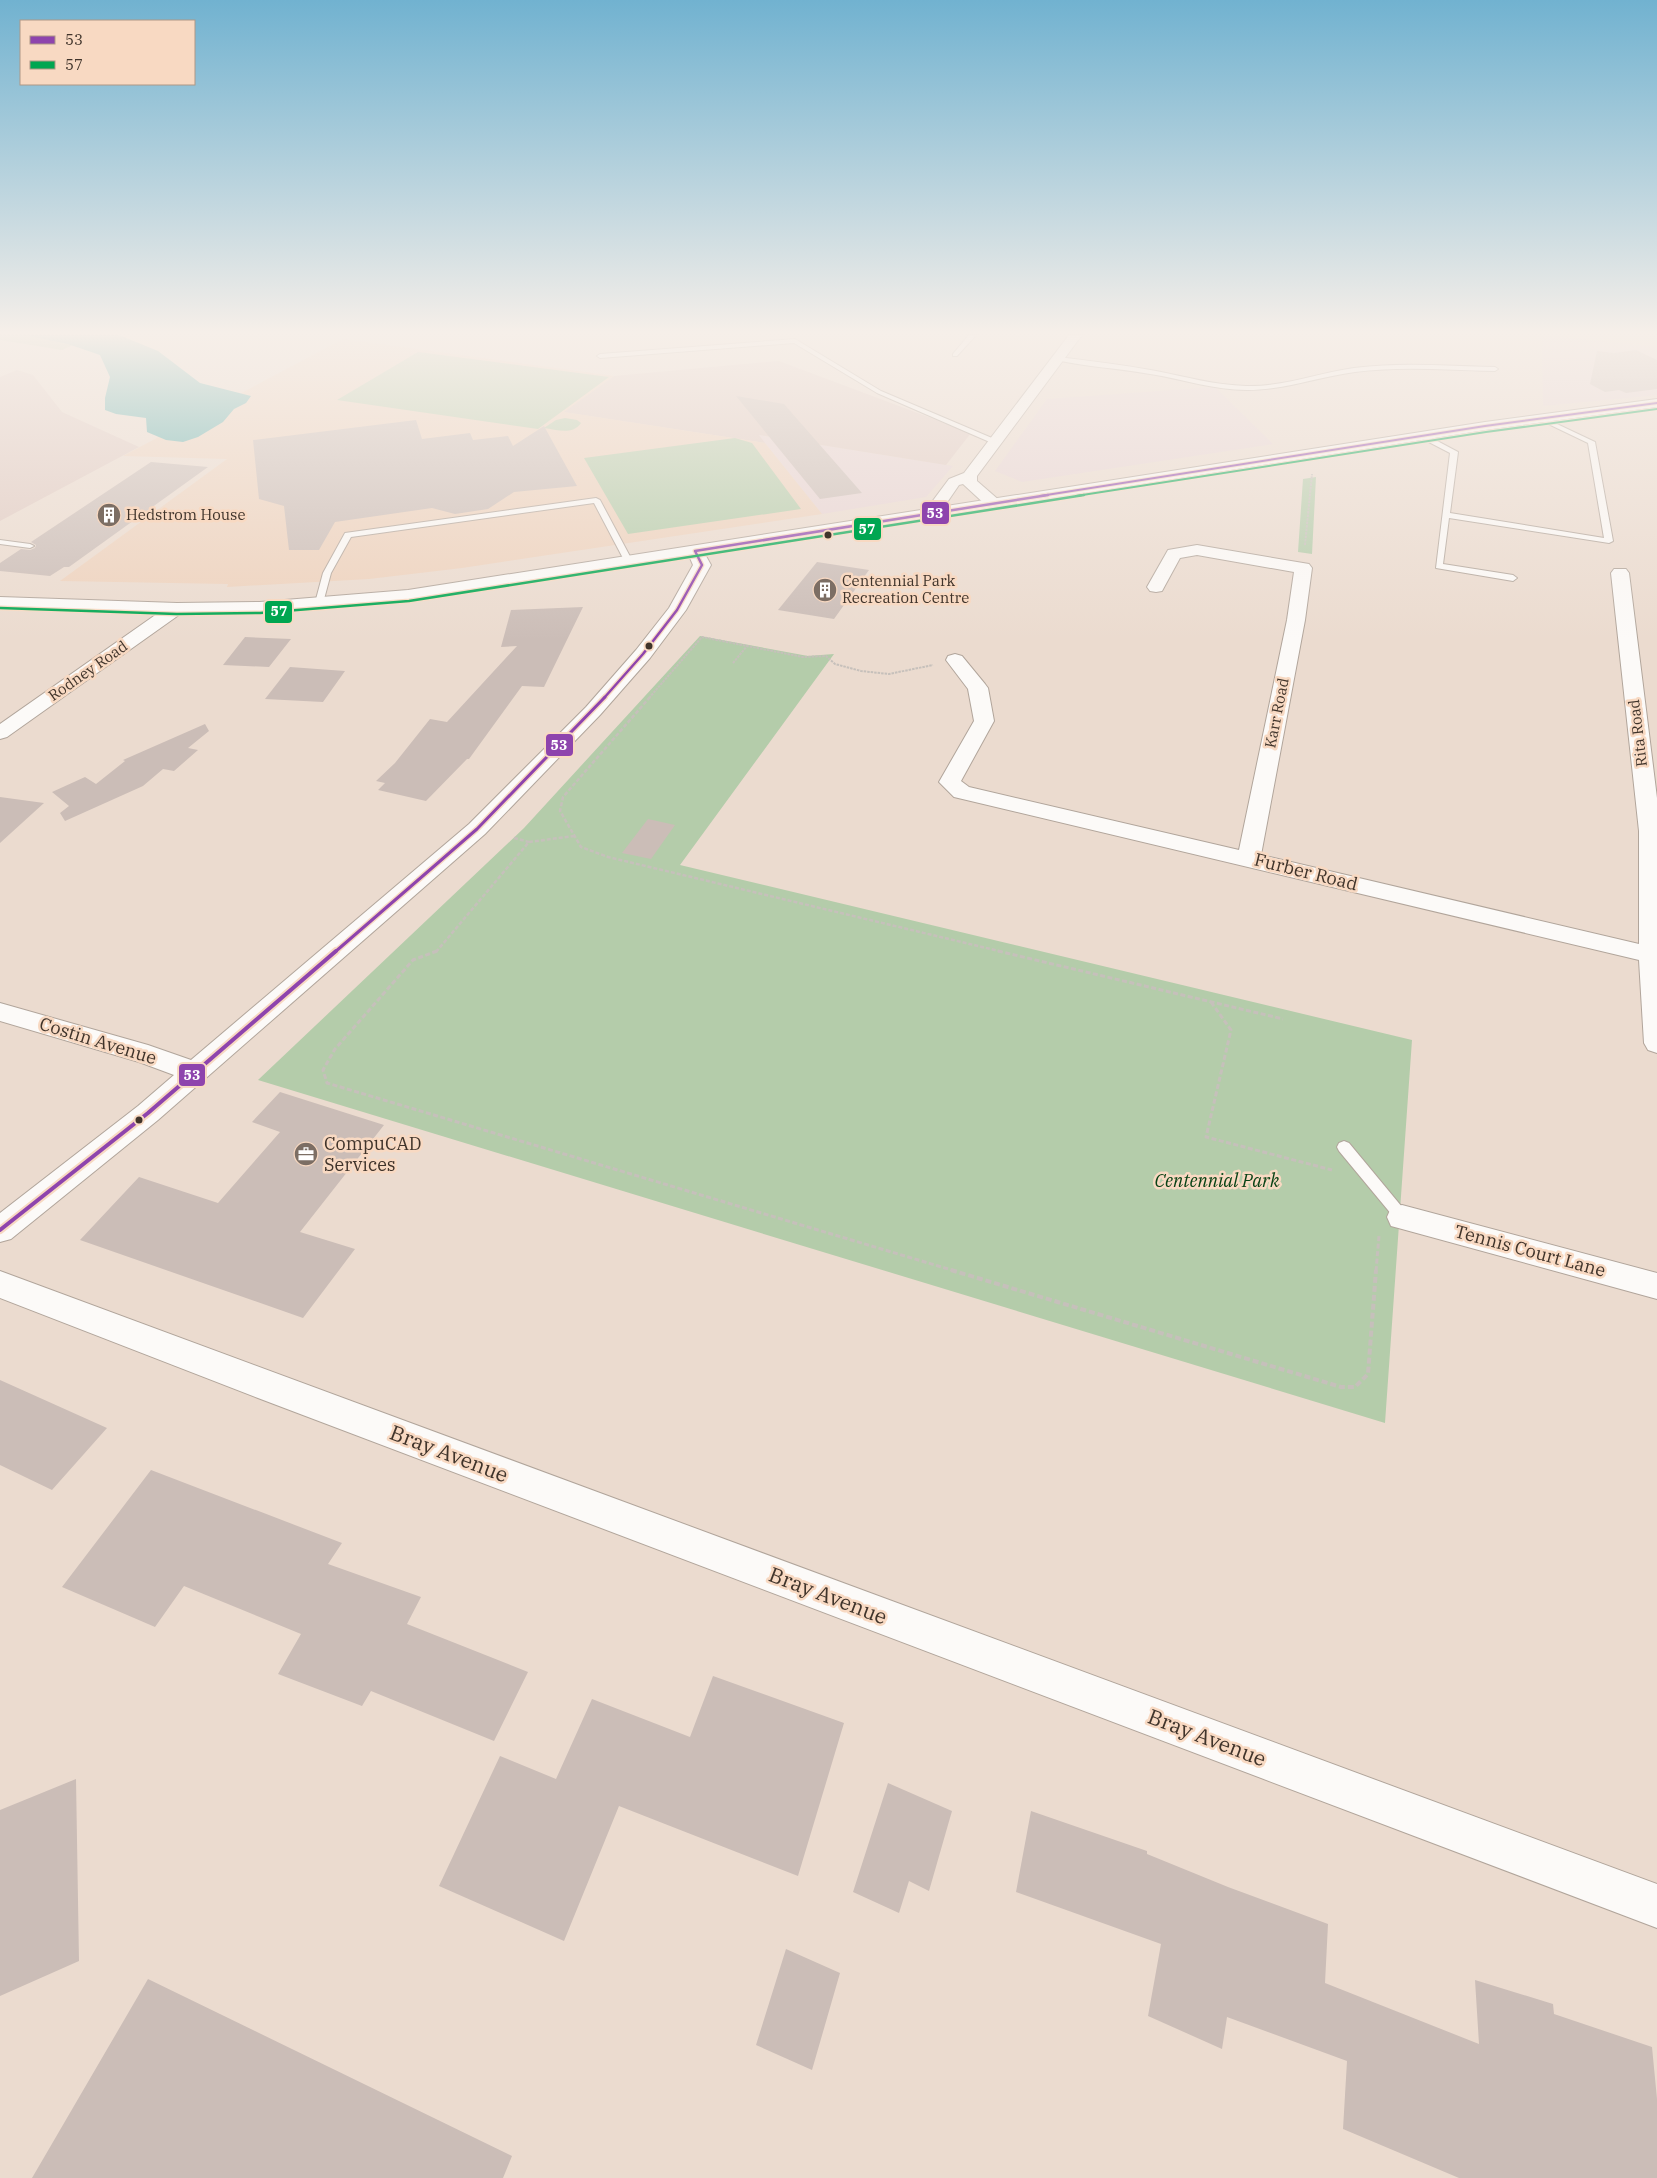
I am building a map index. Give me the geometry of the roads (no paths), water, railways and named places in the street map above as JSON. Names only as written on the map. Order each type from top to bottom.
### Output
[{"type":"street","points":[[931,514],[954,482],[969,476],[998,437]]},
{"type":"street","points":[[0,602],[177,608],[260,607],[408,595],[1420,437]]},
{"type":"street","points":[[969,476],[969,482],[994,504]]},
{"type":"street","name":"Karr Road","points":[[1156,587],[1174,554],[1197,550],[1303,568],[1296,620],[1249,858]]},
{"type":"street","points":[[0,1230],[196,1072],[477,829],[537,769],[637,661],[677,610],[702,565],[695,551]]},
{"type":"street","name":"Rita Road","points":[[1620,573],[1653,832],[1650,955],[1657,1043]]},
{"type":"street","name":"Rodney Road","points":[[0,733],[177,608]]},
{"type":"street","name":"Furber Road","points":[[955,660],[978,688],[984,721],[950,782],[962,792],[1249,858],[1650,955]]},
{"type":"street","name":"Costin Avenue","points":[[0,1012],[148,1055],[196,1072]]},
{"type":"street","name":"Tennis Court Lane","points":[[1402,1217],[1657,1286]]},
{"type":"street","name":"Bray Avenue","points":[[0,1284],[326,1408],[1657,1906]]},
{"type":"lane","points":[[985,437],[995,441]]},
{"type":"lane","points":[[1425,437],[1454,452],[1439,566],[1513,578]]},
{"type":"lane","points":[[1446,515],[1609,541],[1591,442],[1580,437]]},
{"type":"lane","points":[[319,603],[327,573],[348,535],[596,500],[628,562]]},
{"type":"lane","points":[[0,542],[30,546]]},
{"type":"lane","points":[[1344,1147],[1402,1217]]},
{"type":"water","points":[[158,437],[199,437],[183,442],[166,440]]},
{"type":"place","name":"Hedstrom House","points":[[109,515]]},
{"type":"place","name":"Centennial Park Recreation Centre","points":[[825,590]]},
{"type":"place","name":"CompuCAD Services","points":[[306,1154]]},
{"type":"park label","name":"Centennial Park","points":[[1217,1181]]}]
